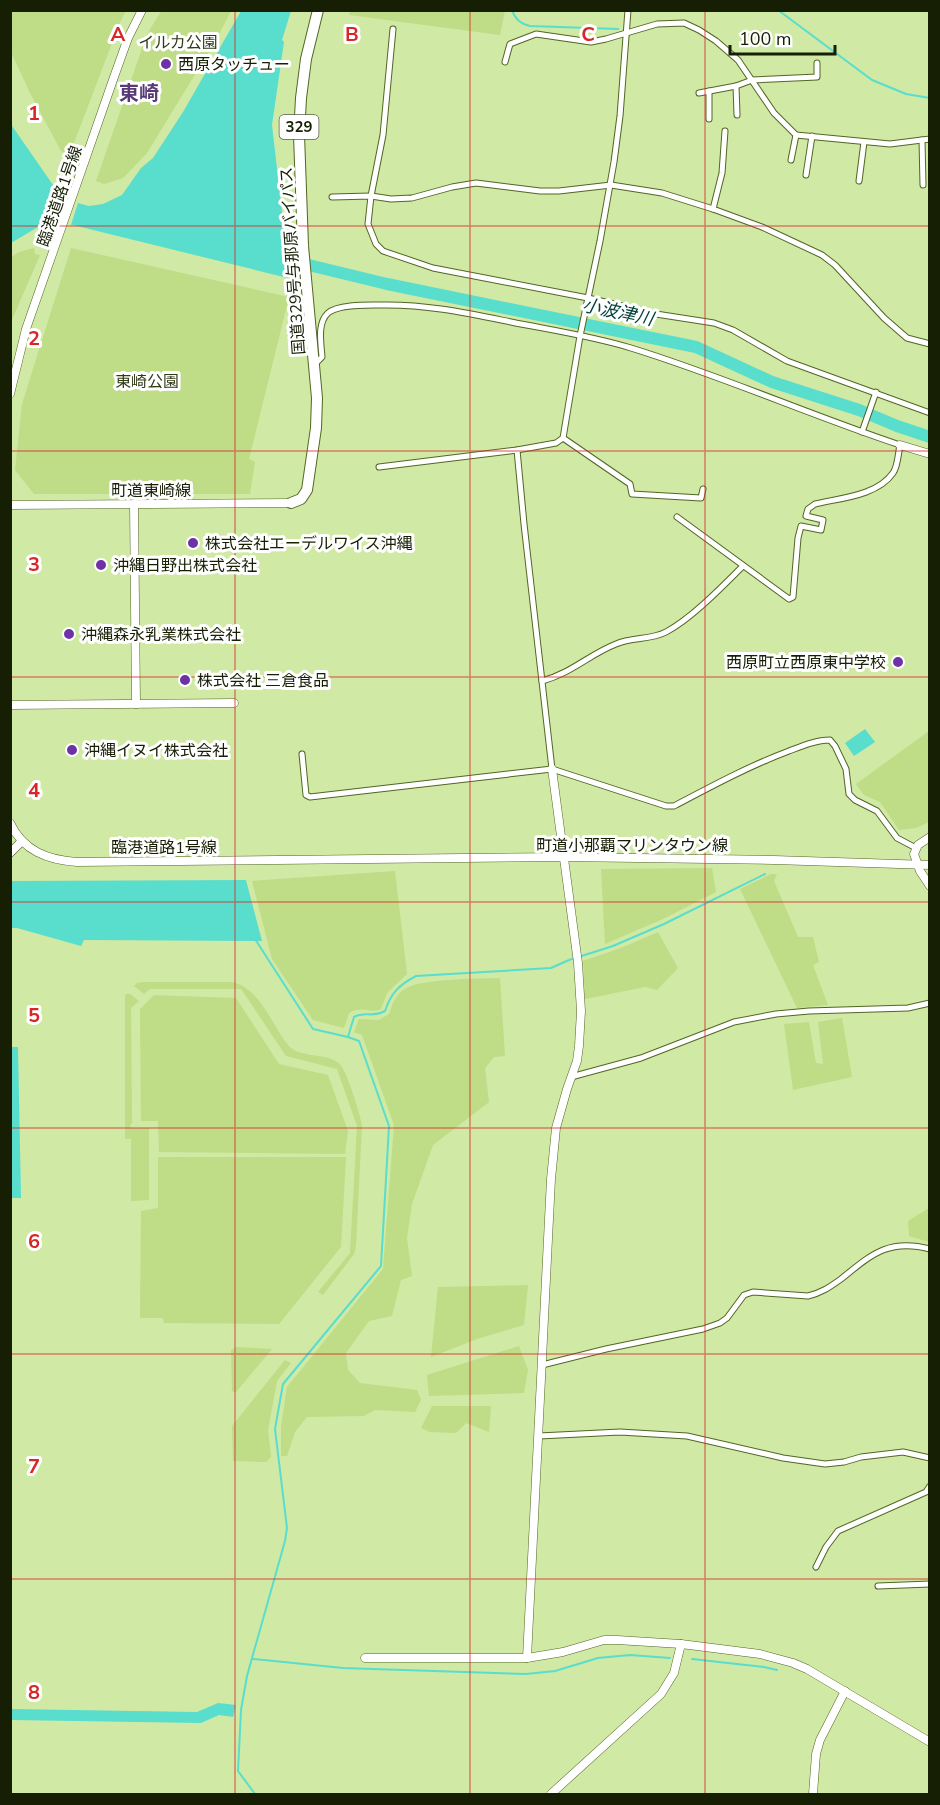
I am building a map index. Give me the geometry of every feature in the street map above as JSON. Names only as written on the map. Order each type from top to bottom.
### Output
[{"type":"highway","name":"国道329号与那原バイパス","points":[[291,503],[305,495],[312,460],[317,413],[299,184],[299,117],[306,59],[318,10]]},
{"type":"street","name":"臨港道路1号線","points":[[10,394],[26,329],[122,55],[142,10]]},
{"type":"street","points":[[380,466],[517,450],[556,443],[563,438],[610,185],[620,116],[628,10]]},
{"type":"street","points":[[505,62],[510,44],[536,34],[591,42],[657,24],[684,22],[699,30],[738,60],[774,113],[796,135],[890,144],[930,139]]},
{"type":"street","points":[[393,29],[383,135],[368,224],[376,244],[383,251],[433,268],[588,298],[656,314],[714,323],[733,330],[788,361],[930,413]]},
{"type":"street","points":[[699,93],[736,86],[752,80],[817,77],[818,63]]},
{"type":"street","points":[[736,86],[737,115]]},
{"type":"street","points":[[709,91],[709,119]]},
{"type":"street","points":[[713,209],[722,173],[725,131]]},
{"type":"street","points":[[791,160],[796,135]]},
{"type":"street","points":[[806,175],[812,136]]},
{"type":"street","points":[[922,140],[923,185]]},
{"type":"street","points":[[859,181],[864,142]]},
{"type":"street","points":[[332,197],[412,198],[476,183],[559,192],[610,185],[662,194],[762,227],[822,255],[835,265],[879,313],[907,338],[930,344]]},
{"type":"street","points":[[314,365],[322,357],[321,325],[325,316],[333,309],[371,305],[425,306],[581,333],[641,351],[930,454]]},
{"type":"street","points":[[863,429],[876,394]]},
{"type":"street","points":[[563,438],[630,484],[633,494],[701,498],[704,489]]},
{"type":"street","points":[[677,517],[789,599],[793,597],[801,526],[821,530],[823,520],[806,516],[808,509],[815,504],[878,488],[893,474],[900,445]]},
{"type":"street","points":[[517,450],[552,769],[578,963],[581,1011],[579,1046],[555,1136],[527,1658]]},
{"type":"street","name":"町道東崎線","points":[[10,505],[291,503]]},
{"type":"street","points":[[134,504],[136,704]]},
{"type":"street","points":[[542,681],[559,677],[617,643],[664,633],[716,593],[743,566]]},
{"type":"street","points":[[10,705],[234,703]]},
{"type":"street","points":[[302,754],[306,795],[309,797],[552,769],[666,806],[674,806],[767,759],[823,740],[830,740],[846,769],[849,794],[855,800],[877,811],[897,838],[916,848]]},
{"type":"street","name":"臨港道路1号線","points":[[10,823],[28,848],[56,860],[77,862],[334,860]]},
{"type":"street","points":[[930,837],[916,848],[914,854],[930,886]]},
{"type":"street","points":[[10,853],[22,841]]},
{"type":"street","name":"町道小那覇マリンタウン線","points":[[334,860],[564,857],[774,860],[930,866]]},
{"type":"street","points":[[571,1077],[641,1059],[734,1022],[776,1014],[908,1008],[930,1003]]},
{"type":"street","points":[[542,1365],[704,1329],[727,1318],[737,1302],[744,1295],[753,1292],[808,1296],[816,1294],[829,1288],[872,1254],[895,1246],[930,1249]]},
{"type":"street","points":[[539,1436],[620,1432],[677,1435],[783,1458],[825,1464],[903,1452],[930,1458]]},
{"type":"street","points":[[816,1567],[826,1547],[838,1532],[926,1492],[930,1486]]},
{"type":"street","points":[[878,1586],[930,1584]]},
{"type":"street","points":[[365,1658],[527,1658],[563,1652],[604,1640],[681,1644],[760,1654],[793,1663],[930,1742]]},
{"type":"street","points":[[551,1794],[661,1694],[674,1673],[681,1644]]},
{"type":"street","points":[[813,1794],[816,1754],[820,1740],[845,1691]]},
{"type":"green space","name":"イルカ公園","points":[[162,10],[231,11],[216,40],[147,153],[123,178],[104,184],[96,181],[147,34]]},
{"type":"green space","points":[[505,10],[500,35],[349,15],[350,11]]},
{"type":"green space","points":[[10,11],[126,11],[69,156],[61,151],[11,52]]},
{"type":"green space","points":[[34,248],[35,254],[40,255],[11,322],[11,257]]},
{"type":"green space","name":"東崎公園","points":[[71,248],[289,297],[249,459],[255,462],[250,494],[34,494],[15,470],[22,404]]},
{"type":"green space","points":[[929,731],[929,822],[916,828],[899,830],[880,802],[864,795],[856,784]]},
{"type":"green space","points":[[712,868],[716,892],[663,919],[605,944],[601,869]]},
{"type":"green space","points":[[395,871],[407,974],[387,993],[381,1009],[358,1010],[349,1013],[344,1028],[313,1020],[272,959],[252,881]]},
{"type":"green space","points":[[771,874],[777,874],[774,881],[798,937],[813,937],[819,962],[813,965],[828,1005],[797,1008],[740,889]]},
{"type":"green space","points":[[658,932],[678,968],[657,990],[645,987],[585,999],[583,961]]},
{"type":"green space","points":[[500,978],[505,1056],[494,1057],[485,1068],[489,1102],[433,1145],[412,1204],[407,1238],[412,1276],[401,1280],[392,1316],[369,1321],[346,1353],[348,1370],[360,1383],[417,1390],[421,1400],[415,1412],[375,1410],[364,1416],[307,1417],[295,1432],[287,1456],[281,1456],[281,1426],[287,1387],[383,1269],[394,1125],[362,1035],[354,1032],[359,1019],[379,1020],[389,1014],[398,995],[411,986],[449,980]]},
{"type":"green space","points":[[143,982],[233,982],[241,985],[260,1002],[292,1049],[333,1060],[342,1067],[354,1095],[362,1125],[356,1246],[354,1254],[323,1295],[318,1292],[350,1253],[357,1126],[337,1069],[286,1056],[241,989],[150,989],[144,994],[134,986]]},
{"type":"green space","points":[[126,994],[130,994],[139,1001],[131,1008],[132,1123],[130,1125],[131,1128],[149,1128],[149,1200],[131,1201],[131,1139],[125,1139]]},
{"type":"green space","points":[[154,995],[236,998],[279,1064],[328,1075],[348,1131],[345,1154],[159,1152],[158,1121],[141,1121],[140,1009]]},
{"type":"green space","points":[[842,1018],[852,1077],[793,1090],[784,1024],[809,1022],[816,1063],[823,1064],[818,1022]]},
{"type":"green space","points":[[158,1157],[346,1157],[341,1247],[279,1324],[164,1323],[163,1318],[140,1318],[141,1211],[158,1208]]},
{"type":"green space","points":[[929,1208],[929,1242],[909,1236],[908,1221]]},
{"type":"green space","points":[[528,1285],[524,1325],[477,1339],[431,1357],[438,1287]]},
{"type":"green space","points":[[519,1346],[528,1370],[524,1393],[429,1396],[427,1375]]},
{"type":"green space","points":[[237,1347],[272,1349],[234,1392],[232,1391],[231,1350]]},
{"type":"green space","points":[[285,1360],[291,1363],[277,1381],[268,1430],[271,1457],[266,1462],[233,1461],[232,1426]]},
{"type":"green space","points":[[432,1406],[491,1406],[489,1432],[466,1423],[456,1433],[430,1432],[421,1428]]},
{"type":"water","points":[[241,11],[291,11],[282,40],[284,42],[272,125],[286,247],[292,279],[73,225],[38,227],[11,243],[10,123],[60,195],[89,206],[103,204],[122,195],[141,168],[153,158],[183,112]]},
{"type":"water","points":[[865,729],[875,742],[854,756],[845,743]]},
{"type":"water","points":[[246,880],[262,941],[84,940],[81,946],[11,928],[11,881]]},
{"type":"water","points":[[10,1047],[18,1047],[21,1198],[11,1198]]},
{"type":"water","points":[[218,1703],[236,1705],[233,1717],[219,1715],[201,1723],[11,1720],[11,1709],[197,1712]]},
{"type":"pier","points":[[66,194],[79,200],[70,228],[53,229]]},
{"type":"waterway","points":[[512,10],[519,21],[530,26],[618,29]]},
{"type":"waterway","points":[[778,10],[872,80],[906,94],[930,98]]},
{"type":"waterway","name":"小波津川","points":[[288,260],[387,284],[696,347],[772,382],[859,410],[930,437]]},
{"type":"waterway","points":[[255,939],[313,1029],[348,1037],[354,1017],[385,1011],[396,990],[416,976],[551,968],[613,946],[664,924],[765,874]]},
{"type":"waterway","points":[[255,1794],[238,1771],[241,1710],[247,1676],[287,1528],[275,1429],[283,1384],[381,1266],[389,1126],[359,1041],[348,1037]]},
{"type":"waterway","points":[[253,1659],[343,1668],[526,1674],[555,1671],[598,1658],[630,1655],[670,1658]]},
{"type":"waterway","points":[[692,1659],[777,1670]]},
{"type":"place","name":"西原タッチュー","points":[[166,64]]},
{"type":"place","name":"株式会社エーデルワイス沖縄","points":[[193,543]]},
{"type":"place","name":"沖縄日野出株式会社","points":[[101,565]]},
{"type":"place","name":"沖縄森永乳業株式会社","points":[[69,634]]},
{"type":"place","name":"西原町立西原東中学校","points":[[898,662]]},
{"type":"place","name":"株式会社 三倉食品","points":[[185,680]]},
{"type":"place","name":"沖縄イヌイ株式会社","points":[[72,750]]},
{"type":"district","name":"東崎","points":[[139,93]]}]
